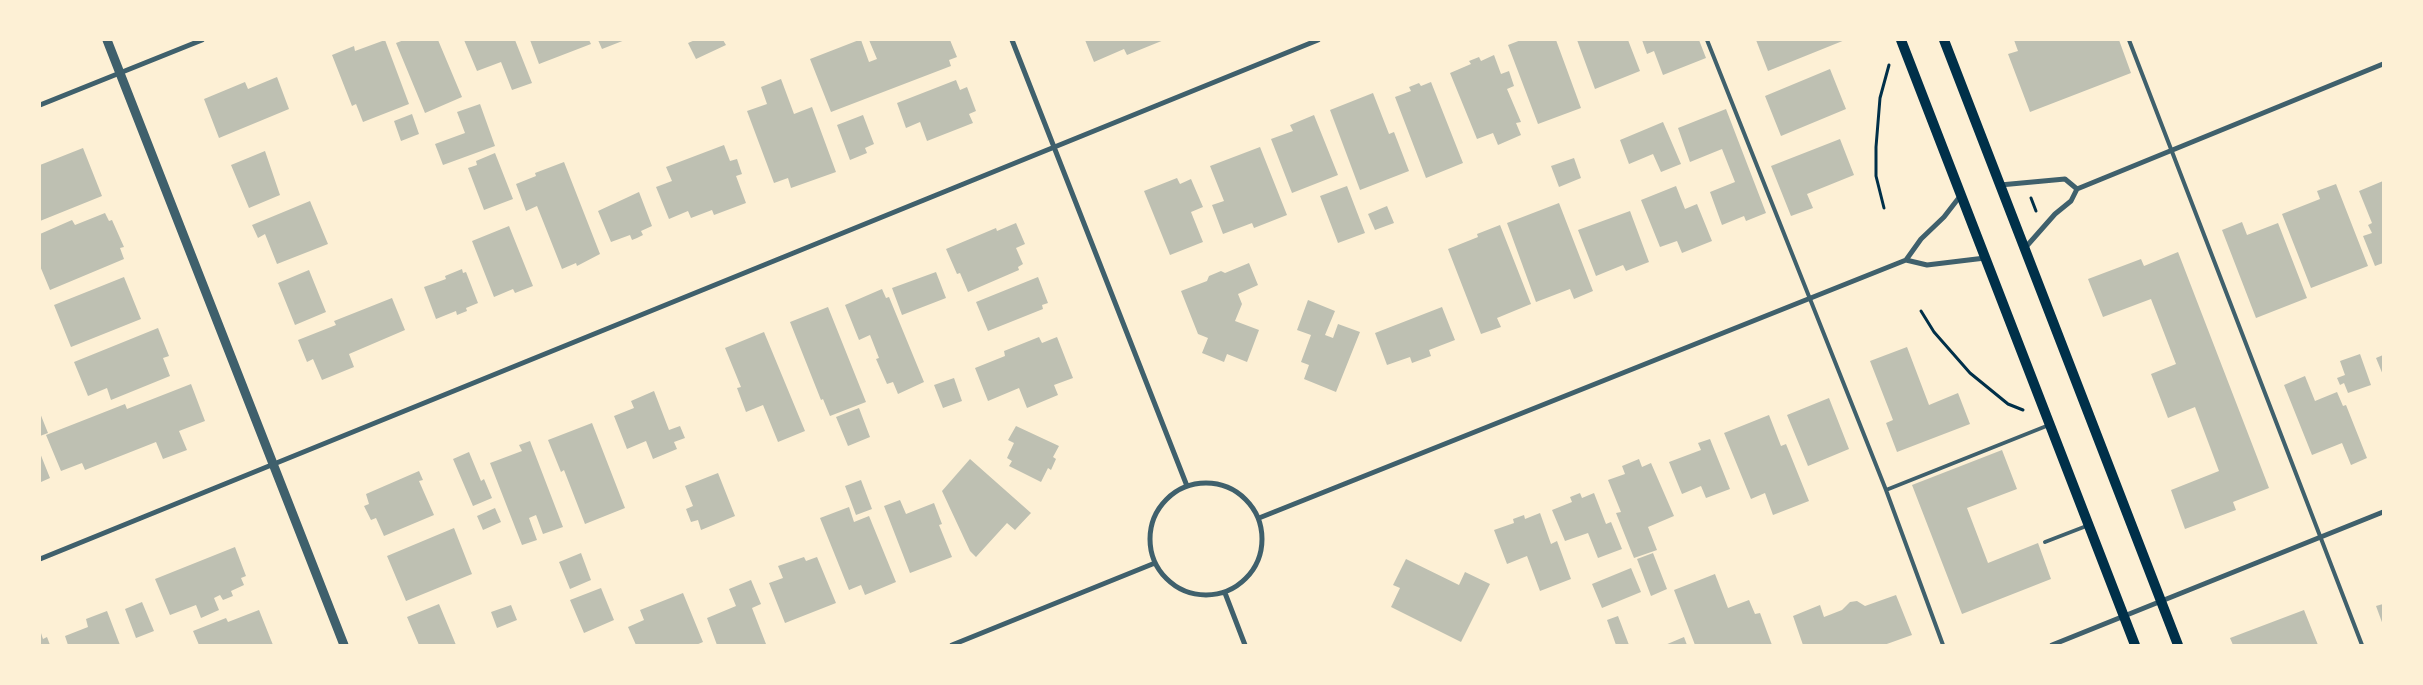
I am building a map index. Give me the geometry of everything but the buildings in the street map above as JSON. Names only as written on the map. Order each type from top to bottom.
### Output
[{"type":"main road","points":[[1901,40],[2135,645]]},
{"type":"main road","points":[[1944,40],[2178,645]]},
{"type":"street","points":[[107,40],[344,645]]},
{"type":"street","points":[[40,105],[202,40]]},
{"type":"street","points":[[1012,40],[1187,486]]},
{"type":"street","points":[[40,559],[1318,40]]},
{"type":"street","points":[[2025,248],[2055,214],[2071,201],[2077,189],[2383,64]]},
{"type":"street","points":[[2000,185],[2065,179],[2077,189]]},
{"type":"street","points":[[1259,518],[1906,260],[1921,239],[1944,217],[1962,195]]},
{"type":"street","points":[[1906,260],[1927,265],[1986,258]]},
{"type":"street","points":[[1204,483],[1221,485],[1237,492],[1250,503],[1259,518],[1263,536],[1261,554],[1253,571],[1241,584],[1225,593],[1208,596],[1184,591],[1164,577],[1155,563],[1150,548],[1150,533],[1154,518],[1162,504],[1174,493],[1187,486],[1204,483]]},
{"type":"street","points":[[2052,645],[2383,512]]},
{"type":"street","points":[[952,645],[1155,563]]},
{"type":"street","points":[[1225,593],[1245,645]]},
{"type":"lane","points":[[1708,40],[1886,490],[1943,645]]},
{"type":"lane","points":[[2129,40],[2362,645]]},
{"type":"lane","points":[[1886,490],[2050,425]]},
{"type":"lane","points":[[2045,542],[2089,525]]},
{"type":"path","points":[[1884,208],[1876,176],[1876,147],[1880,98],[1889,64]]},
{"type":"path","points":[[2031,198],[2037,213]]},
{"type":"path","points":[[1921,311],[1934,332],[1964,367],[2008,404],[2023,410]]}]
